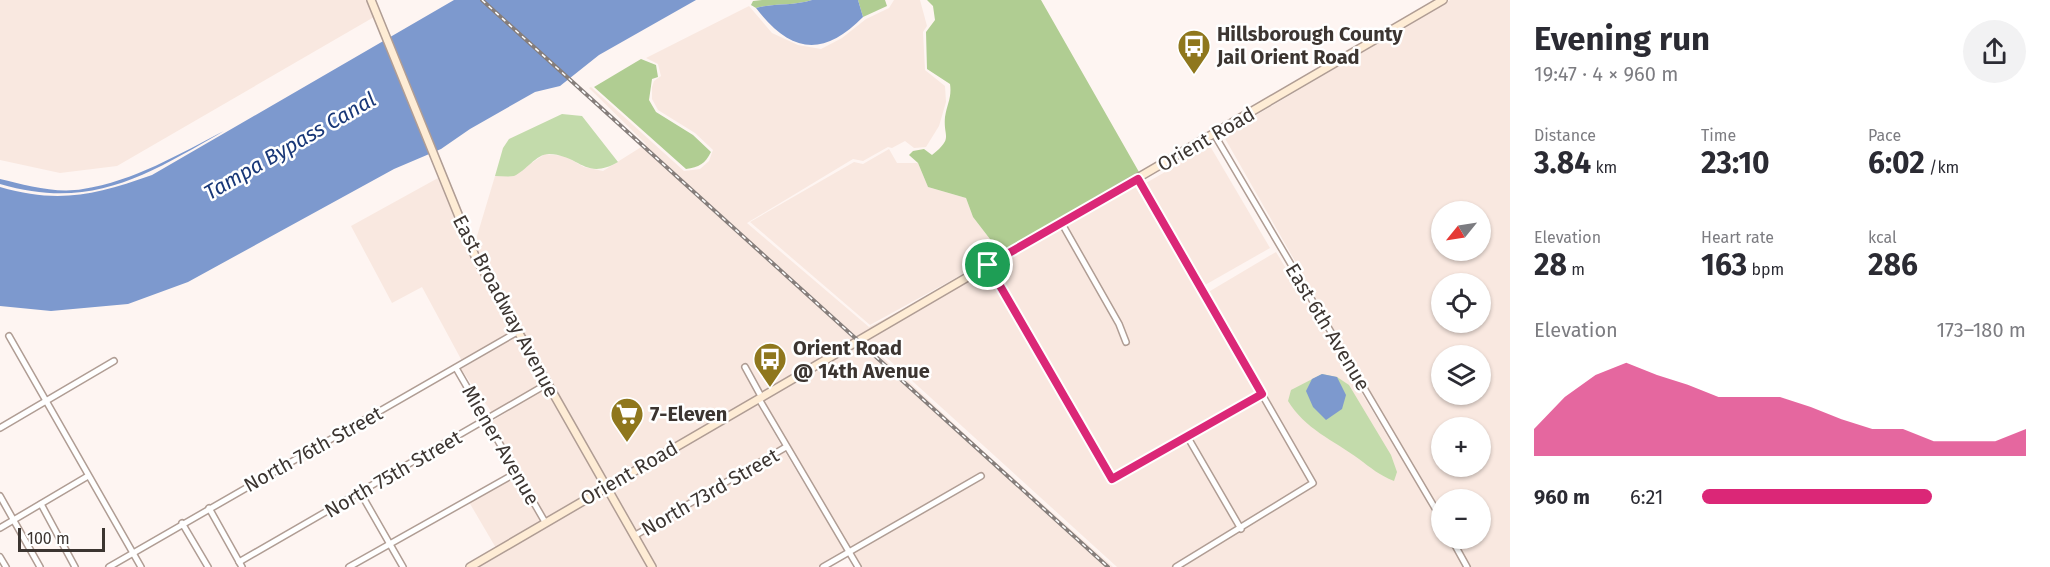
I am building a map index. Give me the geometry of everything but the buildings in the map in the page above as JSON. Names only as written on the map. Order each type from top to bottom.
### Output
[{"type":"street","name":"East Broadway Avenue","points":[[371,0],[475,256],[652,567]]},
{"type":"street","name":"Orient Road","points":[[470,567],[1443,0]]},
{"type":"street","name":"East 6th Avenue","points":[[1214,134],[1431,501]]},
{"type":"street","points":[[1138,179],[1313,483],[1176,567]]},
{"type":"street","points":[[1061,222],[1119,324],[1126,342]]},
{"type":"street","points":[[988,265],[1112,479],[1262,394]]},
{"type":"street","name":"North 76th Street","points":[[109,567],[208,508],[518,332]]},
{"type":"street","points":[[9,336],[141,567]]},
{"type":"street","points":[[0,428],[114,361]]},
{"type":"street","points":[[745,367],[786,447],[858,567]]},
{"type":"street","name":"Miener Avenue","points":[[456,368],[545,522]]},
{"type":"street","name":"North 75th Street","points":[[241,565],[360,492],[547,384]]},
{"type":"street","points":[[1187,436],[1240,529]]},
{"type":"street","name":"North 73rd Street","points":[[634,536],[786,447]]},
{"type":"street","points":[[349,567],[516,473]]},
{"type":"street","points":[[0,528],[88,476]]},
{"type":"street","points":[[823,567],[981,476]]},
{"type":"street","points":[[360,492],[403,567]]},
{"type":"street","points":[[0,496],[40,567]]},
{"type":"street","points":[[41,504],[75,567]]},
{"type":"street","points":[[208,508],[241,565]]},
{"type":"street","points":[[182,523],[208,567]]},
{"type":"street","points":[[1457,549],[1467,567]]},
{"type":"street","points":[[0,557],[6,567]]},
{"type":"shaded area","points":[[0,0],[367,0],[374,17],[117,166],[60,173],[0,160]]},
{"type":"shaded area","points":[[894,0],[920,0],[927,26],[923,32],[925,70],[945,86],[946,102],[939,126],[926,147],[914,148],[905,141],[892,148],[888,147],[863,161],[853,159],[747,223],[869,327],[936,292],[764,393],[747,363],[741,366],[758,397],[607,483],[474,246],[495,176],[512,176],[545,154],[565,156],[584,167],[603,171],[646,144],[589,88],[591,87],[684,171],[700,169],[709,161],[713,150],[695,133],[658,110],[652,99],[652,87],[654,81],[661,76],[658,64],[646,58],[749,6],[772,33],[798,45],[821,49],[842,38],[866,19],[889,8]]},
{"type":"shaded area","points":[[1450,0],[1510,0],[1510,567],[1469,567],[1459,549],[1491,549],[1491,489],[1431,489],[1431,499],[1223,135]]},
{"type":"shaded area","points":[[1210,146],[1270,248],[1205,285],[1146,183]]},
{"type":"shaded area","points":[[889,149],[897,163],[918,163],[928,187],[966,198],[973,217],[993,243],[992,258],[870,325],[750,222],[854,162],[863,164]]},
{"type":"shaded area","points":[[438,178],[472,257],[513,331],[462,361],[422,287],[392,303],[351,226]]},
{"type":"shaded area","points":[[1135,186],[1200,297],[1276,252],[1431,508],[1431,549],[1456,549],[1467,567],[1117,567],[865,338],[992,269]]},
{"type":"shaded area","points":[[516,336],[542,383],[488,416],[491,411],[461,369]]},
{"type":"shaded area","points":[[865,341],[1113,567],[862,567],[854,553],[985,476],[982,472],[850,548],[763,400]]},
{"type":"shaded area","points":[[545,388],[601,486],[546,518],[491,422]]},
{"type":"shaded area","points":[[758,404],[782,447],[636,532],[610,488]]},
{"type":"shaded area","points":[[785,452],[845,551],[817,567],[656,567],[639,537]]},
{"type":"shaded area","points":[[515,477],[540,521],[496,548],[469,502]]},
{"type":"shaded area","points":[[604,491],[648,567],[476,567]]},
{"type":"green space","points":[[812,0],[756,8],[751,5],[753,1]]},
{"type":"green space","points":[[858,0],[885,0],[887,6],[863,17]]},
{"type":"green space","points":[[927,0],[1041,0],[1139,172],[992,258],[993,243],[973,217],[966,198],[928,187],[918,163],[909,155],[913,151],[924,149],[932,155],[943,144],[946,137],[945,117],[950,97],[950,84],[927,69],[926,32],[935,20],[933,6]]},
{"type":"green space","points":[[641,59],[656,65],[658,77],[652,79],[649,100],[656,112],[693,135],[711,152],[701,164],[686,169],[594,87]]},
{"type":"green space","points":[[562,114],[582,116],[618,162],[598,169],[583,166],[560,155],[549,154],[535,160],[514,176],[495,176],[503,148],[509,139]]},
{"type":"green space","points":[[1322,374],[1337,377],[1349,385],[1391,455],[1397,472],[1394,481],[1375,471],[1311,427],[1288,401],[1291,390]]},
{"type":"water","name":"Tampa Bypass Canal","points":[[454,0],[696,0],[599,55],[560,86],[535,92],[470,129],[441,149],[394,169],[188,282],[128,304],[51,311],[0,306],[0,187],[41,195],[77,195],[112,188],[152,175]]},
{"type":"water","points":[[812,0],[858,0],[863,17],[834,39],[821,44],[807,45],[781,34],[756,8],[798,3]]},
{"type":"water","points":[[224,131],[144,174],[91,191],[63,193],[33,191],[0,184],[0,179],[62,190],[102,185],[156,166]]},
{"type":"water","points":[[1322,374],[1337,377],[1346,395],[1342,409],[1326,420],[1313,407],[1306,391],[1312,379]]},
{"type":"railway","points":[[482,0],[1108,567]]},
{"type":"place","name":"Hillsborough County Jail Orient Road","points":[[1194,75]]},
{"type":"place","name":"Orient Road @ 14th Avenue","points":[[770,388]]},
{"type":"place","name":"7-Eleven","points":[[627,443]]},
{"type":"route","points":[[1138,179],[1262,394],[1112,479],[1078,424],[988,265],[1138,179]]}]
